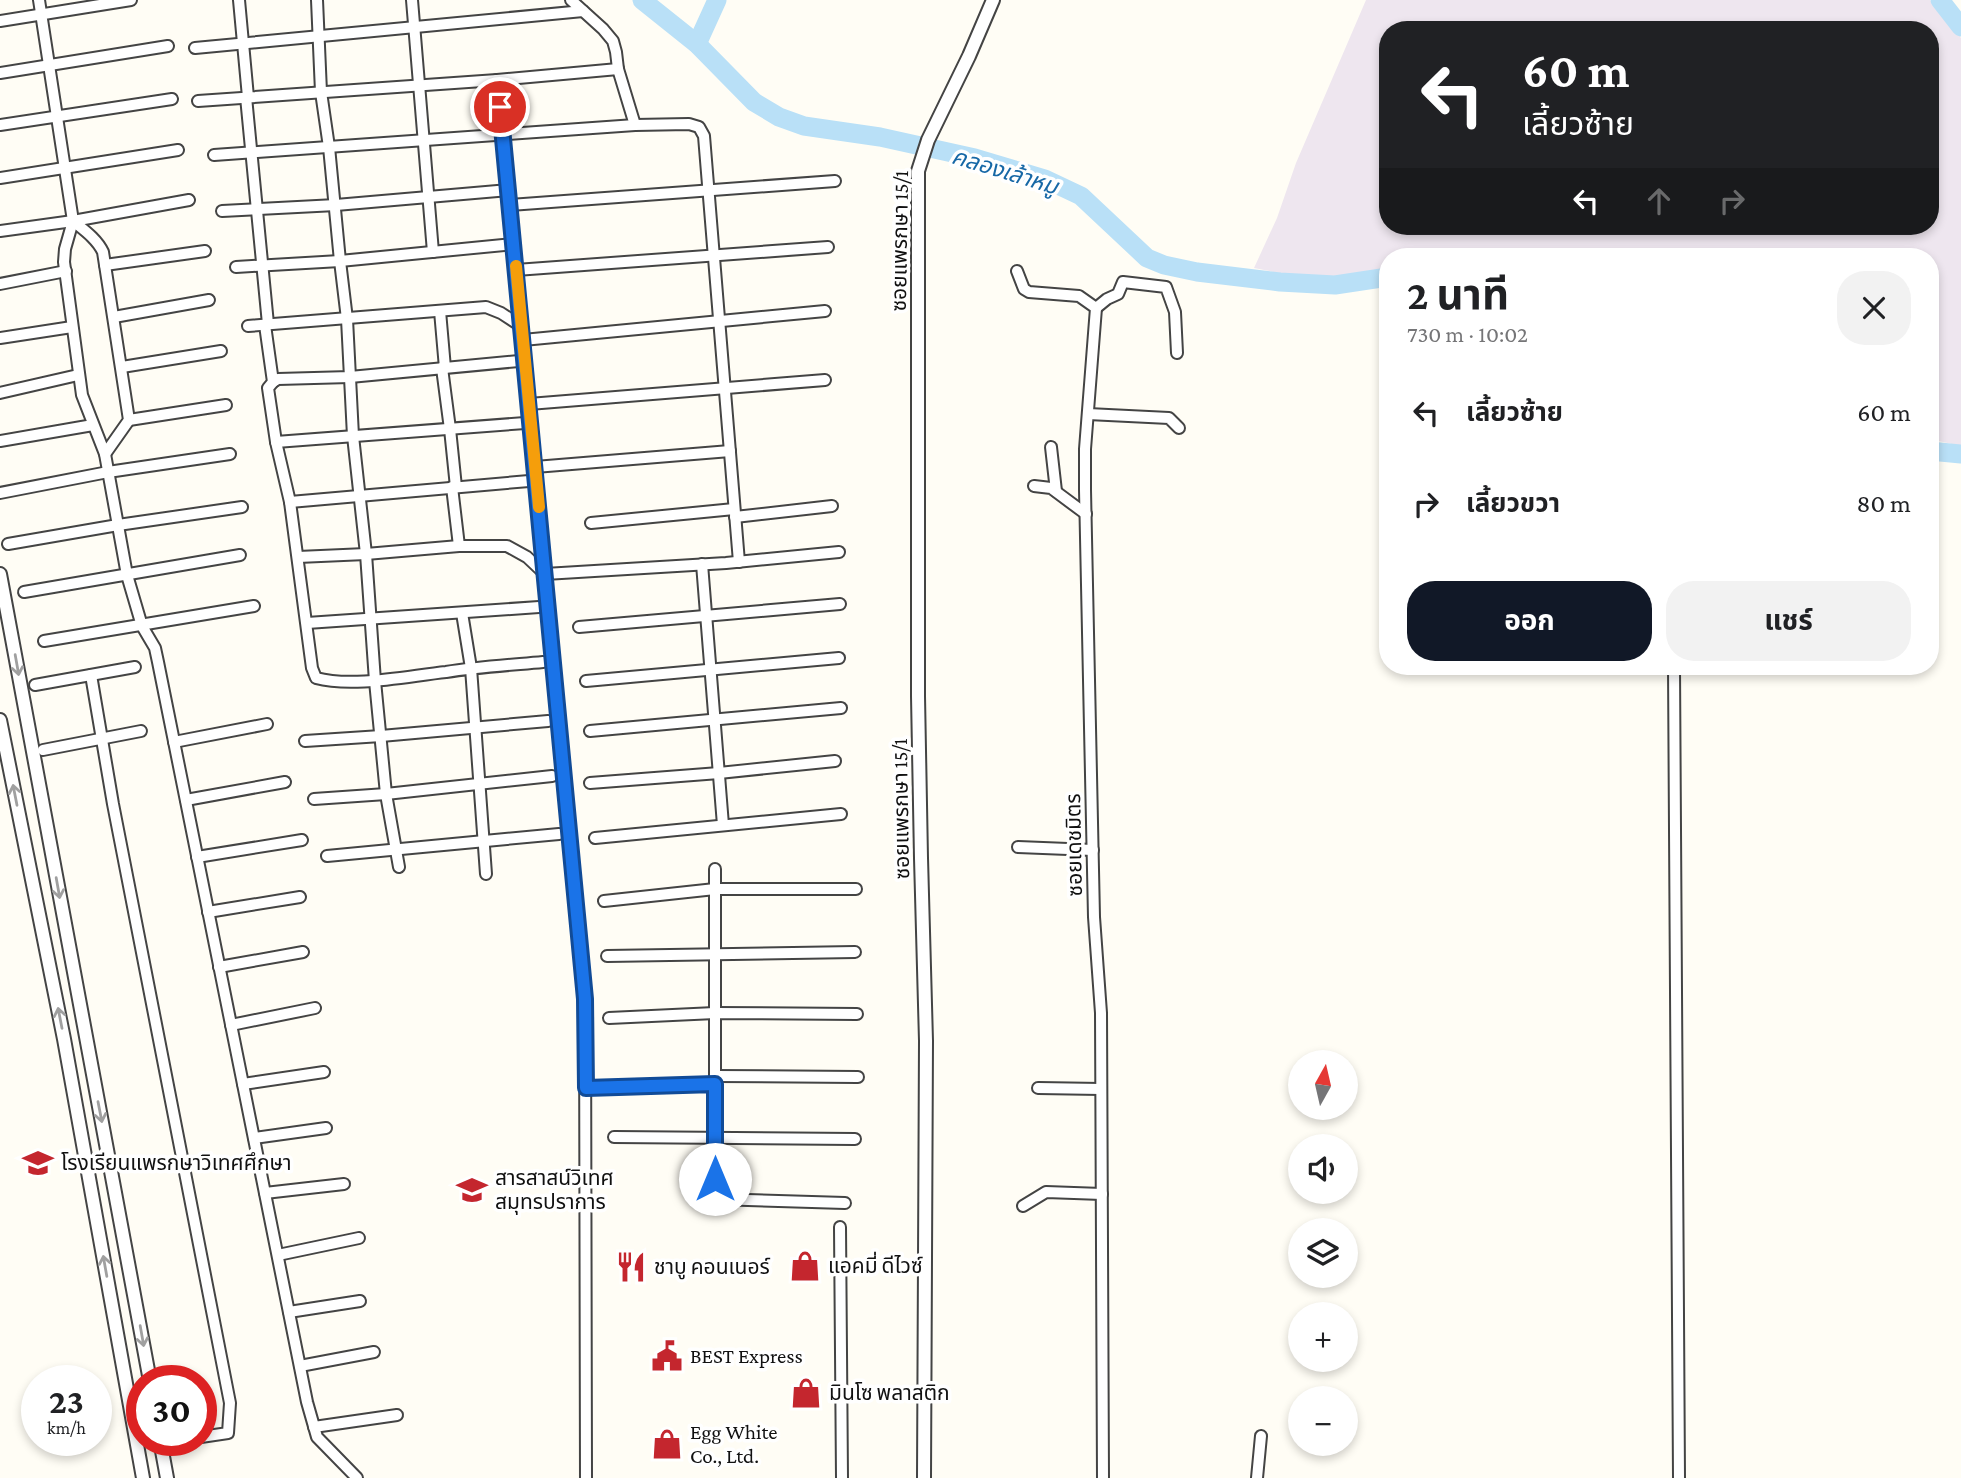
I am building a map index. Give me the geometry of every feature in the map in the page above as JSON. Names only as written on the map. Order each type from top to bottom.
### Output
[{"type":"street","points":[[39,0],[73,221],[65,249],[65,271],[82,395],[105,454],[127,575],[142,626],[155,648],[314,1427],[317,1437],[357,1478]]},
{"type":"street","points":[[0,21],[131,0]]},
{"type":"street","points":[[239,0],[273,382]]},
{"type":"street","points":[[317,0],[321,92],[347,319],[353,436],[366,554],[375,681],[386,794],[399,867]]},
{"type":"street","points":[[412,0],[433,252]]},
{"type":"street","points":[[571,0],[603,29],[612,41],[635,125]]},
{"type":"street","name":"ซอยแพรกษา 15/1","points":[[924,1478],[926,1041],[918,696],[918,171],[928,140],[970,55],[993,0]]},
{"type":"street","points":[[195,48],[583,11]]},
{"type":"street","points":[[0,73],[168,46]]},
{"type":"street","points":[[198,101],[618,69]]},
{"type":"street","points":[[496,80],[509,190],[585,999],[586,1478]]},
{"type":"street","points":[[0,125],[172,99]]},
{"type":"street","points":[[214,155],[635,125],[689,124],[699,127],[704,136],[739,562]]},
{"type":"street","points":[[0,178],[178,150]]},
{"type":"street","points":[[510,205],[835,181]]},
{"type":"street","points":[[222,211],[336,205],[509,190]]},
{"type":"street","points":[[0,231],[190,200]]},
{"type":"street","points":[[73,221],[100,246],[122,367],[129,420],[105,454]]},
{"type":"street","points":[[236,268],[514,244]]},
{"type":"street","points":[[516,270],[828,247]]},
{"type":"street","points":[[105,265],[205,251]]},
{"type":"street","points":[[0,284],[65,271]]},
{"type":"street","points":[[1017,271],[1024,289],[1029,292],[1079,296],[1096,308],[1118,294],[1123,282],[1166,287],[1175,312],[1177,352]]},
{"type":"street","points":[[114,317],[209,300]]},
{"type":"street","points":[[248,326],[486,307],[522,326]]},
{"type":"street","name":"ซอยเดชมิตร","points":[[1096,308],[1085,449],[1094,917],[1101,1013],[1103,1478]]},
{"type":"street","points":[[439,311],[459,546]]},
{"type":"street","points":[[523,340],[825,311]]},
{"type":"street","points":[[0,338],[72,327]]},
{"type":"street","points":[[122,367],[221,351]]},
{"type":"street","points":[[519,361],[350,377],[278,379],[268,387],[298,557],[312,668],[317,678],[328,681],[375,681],[542,662]]},
{"type":"street","points":[[0,393],[78,375]]},
{"type":"street","points":[[529,404],[825,380]]},
{"type":"street","points":[[129,420],[226,405]]},
{"type":"street","points":[[1088,414],[1169,418],[1180,428]]},
{"type":"street","points":[[276,442],[525,423]]},
{"type":"street","points":[[0,441],[93,425]]},
{"type":"street","points":[[1051,447],[1056,491]]},
{"type":"street","points":[[535,467],[730,452]]},
{"type":"street","points":[[0,493],[108,472],[230,454]]},
{"type":"street","points":[[289,502],[529,481]]},
{"type":"street","points":[[1034,486],[1056,491],[1086,514]]},
{"type":"street","points":[[591,523],[832,506]]},
{"type":"street","points":[[8,544],[242,507]]},
{"type":"street","points":[[298,557],[459,546],[507,546],[527,557],[545,574],[739,562],[839,552]]},
{"type":"street","points":[[24,592],[240,555]]},
{"type":"street","points":[[702,564],[723,825]]},
{"type":"street","points":[[0,573],[147,1365]]},
{"type":"street","points":[[579,627],[841,604]]},
{"type":"street","points":[[44,641],[254,606]]},
{"type":"street","points":[[307,624],[539,607]]},
{"type":"street","points":[[462,612],[471,668],[485,874]]},
{"type":"street","points":[[586,681],[839,658]]},
{"type":"street","points":[[35,685],[135,667]]},
{"type":"street","points":[[91,675],[230,1403],[228,1433],[217,1435]]},
{"type":"street","points":[[1674,675],[1679,1478]]},
{"type":"street","points":[[590,731],[841,708]]},
{"type":"street","points":[[0,720],[64,1039],[144,1478]]},
{"type":"street","points":[[305,741],[548,721]]},
{"type":"street","points":[[174,742],[267,724]]},
{"type":"street","points":[[43,750],[141,731]]},
{"type":"street","points":[[590,783],[835,761]]},
{"type":"street","points":[[314,799],[552,776]]},
{"type":"street","points":[[186,800],[285,782]]},
{"type":"street","points":[[595,838],[841,814]]},
{"type":"street","points":[[327,856],[559,834]]},
{"type":"street","points":[[197,857],[302,840]]},
{"type":"street","points":[[1018,847],[1093,850]]},
{"type":"street","points":[[715,869],[715,1199],[845,1203]]},
{"type":"street","points":[[604,901],[715,889],[856,889]]},
{"type":"street","points":[[208,912],[300,897]]},
{"type":"street","points":[[219,967],[303,952]]},
{"type":"street","points":[[607,956],[855,952]]},
{"type":"street","points":[[231,1025],[315,1008]]},
{"type":"street","points":[[609,1018],[715,1013],[858,1014]]},
{"type":"street","points":[[243,1084],[324,1072]]},
{"type":"street","points":[[586,1088],[715,1080],[858,1077]]},
{"type":"street","points":[[1038,1088],[1101,1089]]},
{"type":"street","points":[[254,1138],[326,1128]]},
{"type":"street","points":[[614,1137],[855,1139]]},
{"type":"street","points":[[265,1193],[344,1184]]},
{"type":"street","points":[[1023,1206],[1046,1192],[1102,1194]]},
{"type":"street","points":[[840,1227],[842,1478]]},
{"type":"street","points":[[278,1255],[359,1238]]},
{"type":"street","points":[[289,1312],[360,1301]]},
{"type":"street","points":[[300,1366],[374,1352]]},
{"type":"street","points":[[314,1427],[397,1415]]},
{"type":"street","points":[[1257,1478],[1261,1436]]},
{"type":"street","points":[[163,1456],[167,1478]]},
{"type":"shaded area","points":[[1366,0],[1930,0],[1961,38],[1961,446],[1939,441],[1939,248],[1379,248],[1379,277],[1315,280],[1254,268],[1277,218],[1296,163]]},
{"type":"waterway","name":"คลองเล้าหมู","points":[[642,0],[697,44],[754,102],[779,117],[804,126],[880,137],[975,158],[1045,179],[1081,196],[1147,258],[1164,265],[1197,272],[1280,282],[1335,285],[1379,278]]},
{"type":"waterway","points":[[697,44],[717,0]]},
{"type":"waterway","points":[[1940,0],[1961,27]]},
{"type":"waterway","name":"คลองเล้าหมู","points":[[1939,452],[1961,454]]},
{"type":"slow traffic","points":[[516,266],[539,507]]},
{"type":"place","name":"โรงเรียนแพรกษาวิเทศศึกษา","points":[[38,1163]]},
{"type":"place","name":"สารสาสน์วิเทศ สมุทรปราการ","points":[[472,1190]]},
{"type":"place","name":"แอคมี่ ดีไวซ์","points":[[805,1266]]},
{"type":"place","name":"ชาบู คอนเนอร์","points":[[631,1267]]},
{"type":"place","name":"BEST Express","points":[[667,1356]]},
{"type":"place","name":"มินโซ พลาสติก","points":[[806,1393]]},
{"type":"place","name":"Egg White Co., Ltd.","points":[[667,1444]]},
{"type":"route","points":[[500,107],[585,999],[586,1088],[715,1084],[715,1179]]}]
